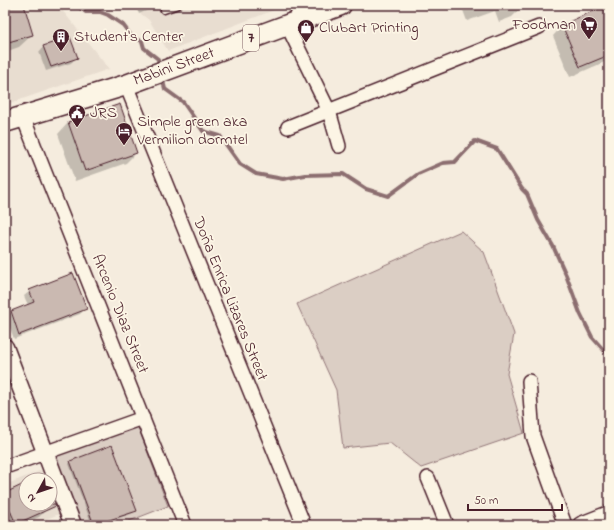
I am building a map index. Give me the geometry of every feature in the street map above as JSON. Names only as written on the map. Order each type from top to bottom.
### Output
[{"type":"main road","name":"Mabini Street","points":[[14,120],[126,85],[293,17],[341,5]]},
{"type":"street","points":[[293,17],[329,111],[339,146]]},
{"type":"street","points":[[288,127],[539,27]]},
{"type":"street","name":"Doña Enrica Lizares Street","points":[[126,85],[304,525]]},
{"type":"street","name":"Arcenio Diaz Street","points":[[14,120],[143,418],[185,525]]},
{"type":"street","points":[[5,348],[73,525]]},
{"type":"street","points":[[529,381],[533,436],[565,525]]},
{"type":"street","points":[[5,467],[143,418]]},
{"type":"street","points":[[428,478],[447,525]]},
{"type":"street","points":[[581,525],[609,514]]},
{"type":"lane","points":[[164,10],[178,5]]},
{"type":"shaded area","points":[[5,5],[58,5],[109,69],[5,105]]},
{"type":"shaded area","points":[[129,5],[287,5],[168,51],[149,20]]},
{"type":"shaded area","points":[[461,231],[484,252],[514,334],[507,374],[524,433],[421,468],[390,443],[343,448],[336,390],[297,304]]},
{"type":"shaded area","points":[[138,427],[168,506],[119,525],[80,525],[54,457]]},
{"type":"shaded area","points":[[18,480],[18,512],[58,511],[59,514],[31,525],[9,525],[5,516],[5,485]]},
{"type":"building","points":[[5,5],[24,5],[33,35],[5,43]]},
{"type":"building","name":"Foodman","points":[[609,5],[609,55],[580,67],[562,25]]},
{"type":"building","name":"Student's Center","points":[[70,37],[78,58],[51,67],[43,46]]},
{"type":"building","points":[[120,104],[137,153],[85,171],[68,122]]},
{"type":"building","points":[[73,273],[87,309],[19,335],[11,311],[34,302],[29,290]]},
{"type":"building","points":[[112,445],[137,511],[94,525],[70,461]]},
{"type":"building","points":[[18,487],[18,512],[43,512],[16,524],[5,499],[5,493]]},
{"type":"waterway","points":[[76,5],[86,12],[100,12],[108,15],[123,25],[132,37],[142,41],[144,48],[158,59],[159,66]]},
{"type":"waterway","points":[[162,77],[165,89],[183,102],[203,131],[220,136],[240,164],[256,174],[283,179],[305,175],[343,174],[366,189],[388,196],[418,174],[443,163],[455,162],[475,141],[497,149],[522,189],[527,194],[538,220],[553,246],[566,275],[580,313],[592,337],[609,356]]},
{"type":"place","name":"Foodman","points":[[589,40]]},
{"type":"place","name":"Clubart Printing","points":[[306,43]]},
{"type":"place","name":"Student's Center","points":[[61,52]]},
{"type":"place","name":"JRS","points":[[77,128]]},
{"type":"place","name":"Simple green aka Vermilion dormtel","points":[[124,146]]}]
